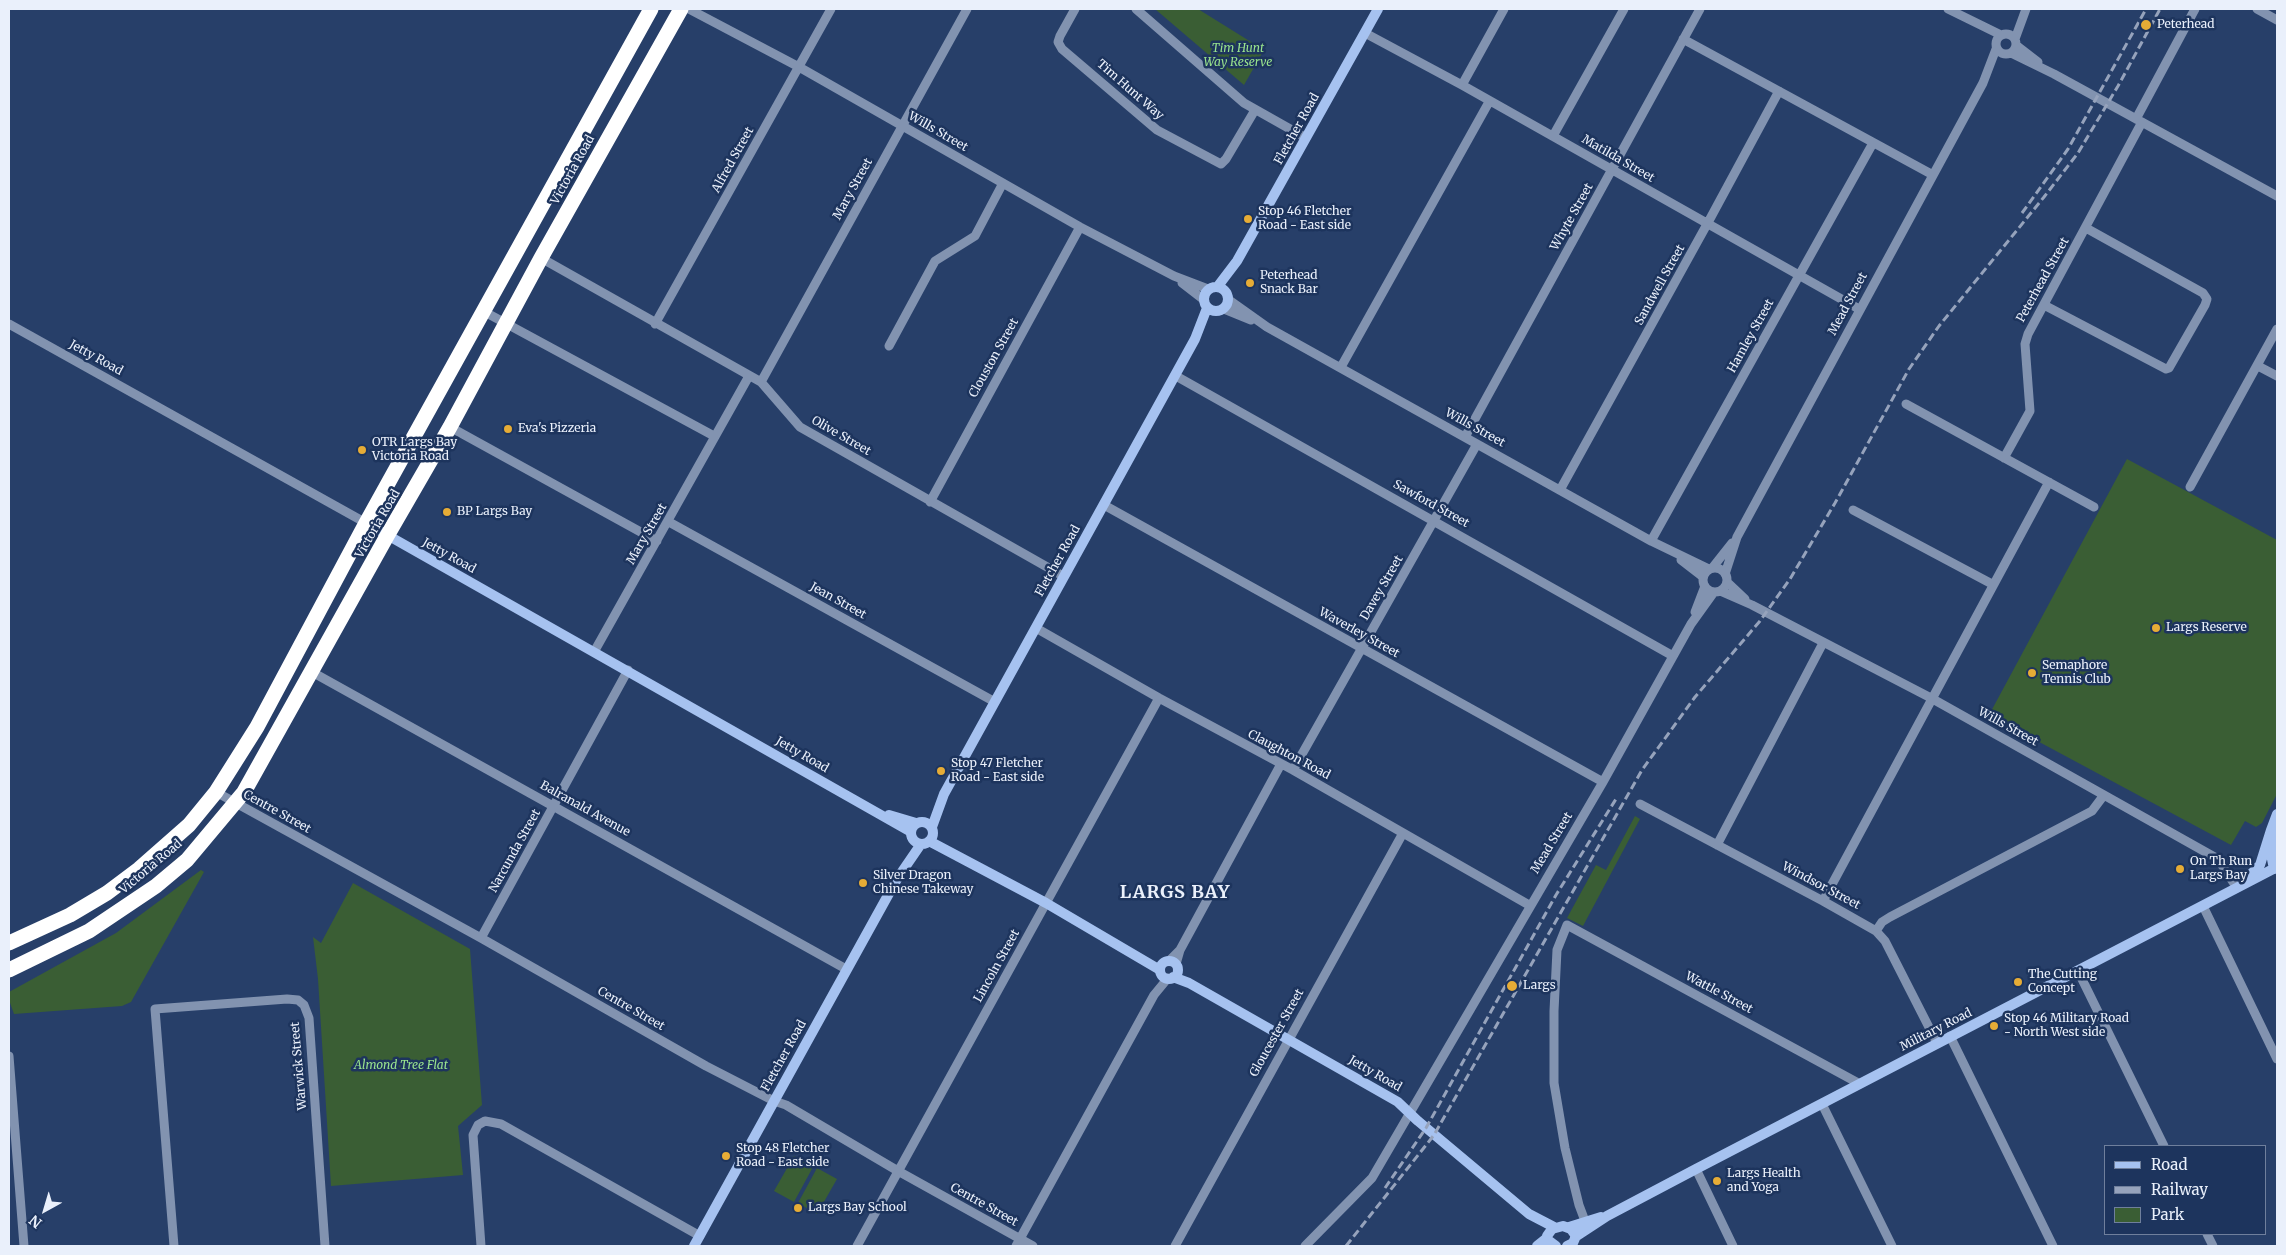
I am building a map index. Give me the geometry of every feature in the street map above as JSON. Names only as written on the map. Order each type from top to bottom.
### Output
[{"type":"highway","name":"Victoria Road","points":[[9,943],[70,915],[115,887],[139,869],[189,825],[216,792],[257,727],[366,523],[651,9]]},
{"type":"highway","name":"Victoria Road","points":[[9,970],[89,930],[134,902],[187,860],[236,803],[263,760],[387,536],[450,427],[541,258],[681,9]]},
{"type":"street","name":"Wills Street","points":[[689,9],[799,68],[1080,227],[1217,299],[1652,541],[1671,552],[1703,577]]},
{"type":"street","name":"Alfred Street","points":[[655,324],[831,9]]},
{"type":"street","name":"Mary Street","points":[[761,382],[967,9]]},
{"type":"street","name":"Tim Hunt Way","points":[[1075,9],[1058,42],[1062,49],[1157,130],[1221,164],[1226,160],[1255,110]]},
{"type":"street","points":[[1136,9],[1255,110],[1306,138]]},
{"type":"street","name":"Fletcher Road","points":[[694,1246],[1378,9]]},
{"type":"street","points":[[1462,85],[1504,9]]},
{"type":"street","points":[[1553,136],[1624,9]]},
{"type":"street","name":"Whyte Street","points":[[1465,437],[1700,9]]},
{"type":"street","points":[[1948,9],[2054,74],[2277,196]]},
{"type":"street","name":"Mead Street","points":[[1703,577],[1737,537],[1859,309],[2025,9]]},
{"type":"street","name":"Peterhead Street","points":[[2004,458],[2030,411],[2025,344],[2028,334],[2086,228],[2195,9]]},
{"type":"street","points":[[2256,9],[2277,20]]},
{"type":"street","name":"Matilda Street","points":[[1365,33],[1462,85],[1489,102],[1553,136],[1859,309]]},
{"type":"street","points":[[1683,39],[1933,175]]},
{"type":"street","name":"Sandwell Street","points":[[1560,490],[1708,224],[1779,90]]},
{"type":"street","points":[[1341,368],[1489,102]]},
{"type":"street","name":"Hamley Street","points":[[1652,541],[1873,143]]},
{"type":"street","points":[[889,346],[936,261],[975,236],[1003,183]]},
{"type":"street","name":"Clouston Street","points":[[930,502],[1080,227]]},
{"type":"street","points":[[2044,305],[2166,369],[2169,368],[2207,299],[2202,292],[2086,228]]},
{"type":"street","name":"Olive Street","points":[[541,258],[655,324],[761,382],[800,427],[1063,576]]},
{"type":"street","points":[[483,310],[714,436]]},
{"type":"street","name":"Jetty Road","points":[[9,324],[876,811],[922,833],[963,860],[1046,903],[1140,958],[1168,970],[1288,1040],[1386,1094],[1410,1112],[1418,1121],[1529,1214],[1552,1243]]},
{"type":"street","points":[[2190,488],[2277,329]]},
{"type":"street","points":[[2258,366],[2277,376]]},
{"type":"street","name":"Mary Street","points":[[594,652],[669,522],[714,436],[749,376]]},
{"type":"street","name":"Sawford Street","points":[[1176,376],[1674,656]]},
{"type":"street","points":[[1906,404],[2094,507]]},
{"type":"street","points":[[450,427],[657,541]]},
{"type":"street","name":"Davey Street","points":[[1293,770],[1478,444]]},
{"type":"street","points":[[1823,901],[1992,584],[2049,482]]},
{"type":"street","name":"Waverley Street","points":[[1104,505],[1603,782]]},
{"type":"street","points":[[1853,510],[1992,584]]},
{"type":"street","name":"Jean Street","points":[[669,522],[995,702]]},
{"type":"street","name":"Mead Street","points":[[1691,624],[1726,578],[1737,537]]},
{"type":"street","name":"Wills Street","points":[[1671,552],[1711,568],[1726,578],[1752,604]]},
{"type":"street","points":[[1703,577],[1705,586]]},
{"type":"street","name":"Wills Street","points":[[1705,586],[1752,604],[1823,643],[1931,698],[2218,859],[2237,888]]},
{"type":"street","name":"Mead Street","points":[[1305,1246],[1372,1178],[1410,1112],[1423,1097],[1433,1073],[1529,905],[1603,782],[1674,656],[1691,624],[1705,586]]},
{"type":"street","name":"Claughton Road","points":[[1036,628],[1159,698],[1293,770],[1529,905]]},
{"type":"street","points":[[1717,845],[1823,643]]},
{"type":"street","name":"Narcunda Street","points":[[481,938],[628,670]]},
{"type":"street","name":"Balranald Avenue","points":[[312,672],[846,969]]},
{"type":"street","name":"Lincoln Street","points":[[857,1246],[1159,698]]},
{"type":"street","points":[[1018,1243],[1281,764]]},
{"type":"street","name":"Centre Street","points":[[216,792],[481,938],[706,1066],[774,1101],[786,1105],[1018,1243],[1033,1246]]},
{"type":"street","points":[[1876,931],[1882,922],[1890,917],[2092,811],[2104,796]]},
{"type":"street","name":"Windsor Street","points":[[1640,804],[1876,931],[1885,941],[1937,1043]]},
{"type":"street","points":[[2237,888],[2260,865],[2277,814]]},
{"type":"street","points":[[2271,830],[2271,854],[2275,868]]},
{"type":"street","name":"Gloucester Street","points":[[1175,1246],[1403,833]]},
{"type":"street","name":"Military Road","points":[[1573,1243],[1607,1216],[2275,868]]},
{"type":"street","points":[[2203,906],[2277,1059]]},
{"type":"street","name":"Wattle Street","points":[[1585,1221],[1579,1205],[1565,1148],[1554,1083],[1554,1011],[1557,950],[1567,925],[1860,1084]]},
{"type":"street","points":[[2078,971],[2164,1145]]},
{"type":"street","name":"Warwick Street","points":[[174,1246],[155,1009],[287,1000],[298,1000],[304,1005],[308,1018],[325,1246]]},
{"type":"street","points":[[1950,1036],[2053,1246]]},
{"type":"street","points":[[9,1056],[11,1122],[24,1246]]},
{"type":"street","points":[[1822,1104],[1892,1246]]},
{"type":"street","points":[[481,1246],[473,1135],[478,1125],[485,1121],[501,1124],[700,1236]]},
{"type":"street","points":[[1696,1169],[1733,1246]]},
{"type":"street","name":"Jetty Road","points":[[1529,1214],[1554,1227]]},
{"type":"street","name":"Military Road","points":[[1569,1227],[1607,1216]]},
{"type":"street","points":[[1537,1246],[1552,1243],[1554,1227],[1563,1226],[1569,1227],[1574,1232],[1573,1243]]},
{"type":"green space","name":"Tim Hunt Way Reserve","points":[[1155,9],[1198,9],[1264,50],[1244,85]]},
{"type":"green space","name":"Largs Reserve","points":[[2127,459],[2277,540],[2277,794],[2262,823],[2256,827],[2245,821],[2231,845],[1989,715]]},
{"type":"green space","points":[[1635,816],[1640,819],[1583,926],[1567,918],[1596,865],[1606,870]]},
{"type":"green space","points":[[201,870],[204,872],[131,1002],[122,1006],[14,1014],[9,1000],[9,992],[116,933]]},
{"type":"green space","name":"Almond Tree Flat","points":[[353,883],[470,949],[482,1105],[458,1126],[463,1175],[331,1186],[318,979],[313,937],[321,943]]},
{"type":"green space","points":[[794,1156],[813,1167],[794,1202],[774,1191]]},
{"type":"green space","points":[[817,1168],[837,1179],[817,1214],[798,1203]]},
{"type":"railway","points":[[2022,213],[2068,149],[2146,9]]},
{"type":"railway","points":[[1346,1246],[1434,1135],[1642,770],[1695,697],[1760,621],[1790,579],[1835,503],[1909,369],[1939,326],[2078,153],[2118,86],[2160,9]]},
{"type":"railway","points":[[1385,1188],[1426,1128],[1556,895],[1616,799]]},
{"type":"place","name":"Peterhead","points":[[2146,25]]},
{"type":"place","name":"Stop 46 Fletcher Road - East side","points":[[1248,219]]},
{"type":"place","name":"Peterhead Snack Bar","points":[[1250,283]]},
{"type":"place","name":"Eva's Pizzeria","points":[[508,429]]},
{"type":"place","name":"OTR Largs Bay Victoria Road","points":[[362,450]]},
{"type":"place","name":"BP Largs Bay","points":[[447,512]]},
{"type":"place","name":"Largs Reserve","points":[[2156,628]]},
{"type":"place","name":"Semaphore Tennis Club","points":[[2032,673]]},
{"type":"place","name":"Stop 47 Fletcher Road - East side","points":[[941,771]]},
{"type":"place","name":"On Th Run Largs Bay","points":[[2180,869]]},
{"type":"place","name":"Silver Dragon Chinese Takeway","points":[[863,883]]},
{"type":"place","name":"The Cutting Concept","points":[[2018,982]]},
{"type":"place","name":"Largs","points":[[1512,986]]},
{"type":"place","name":"Stop 46 Military Road - North West side","points":[[1994,1026]]},
{"type":"place","name":"Stop 48 Fletcher Road - East side","points":[[726,1156]]},
{"type":"place","name":"Largs Health and Yoga","points":[[1717,1181]]},
{"type":"place","name":"Largs Bay School","points":[[798,1208]]},
{"type":"district","name":"LARGS BAY","points":[[1175,893]]}]
